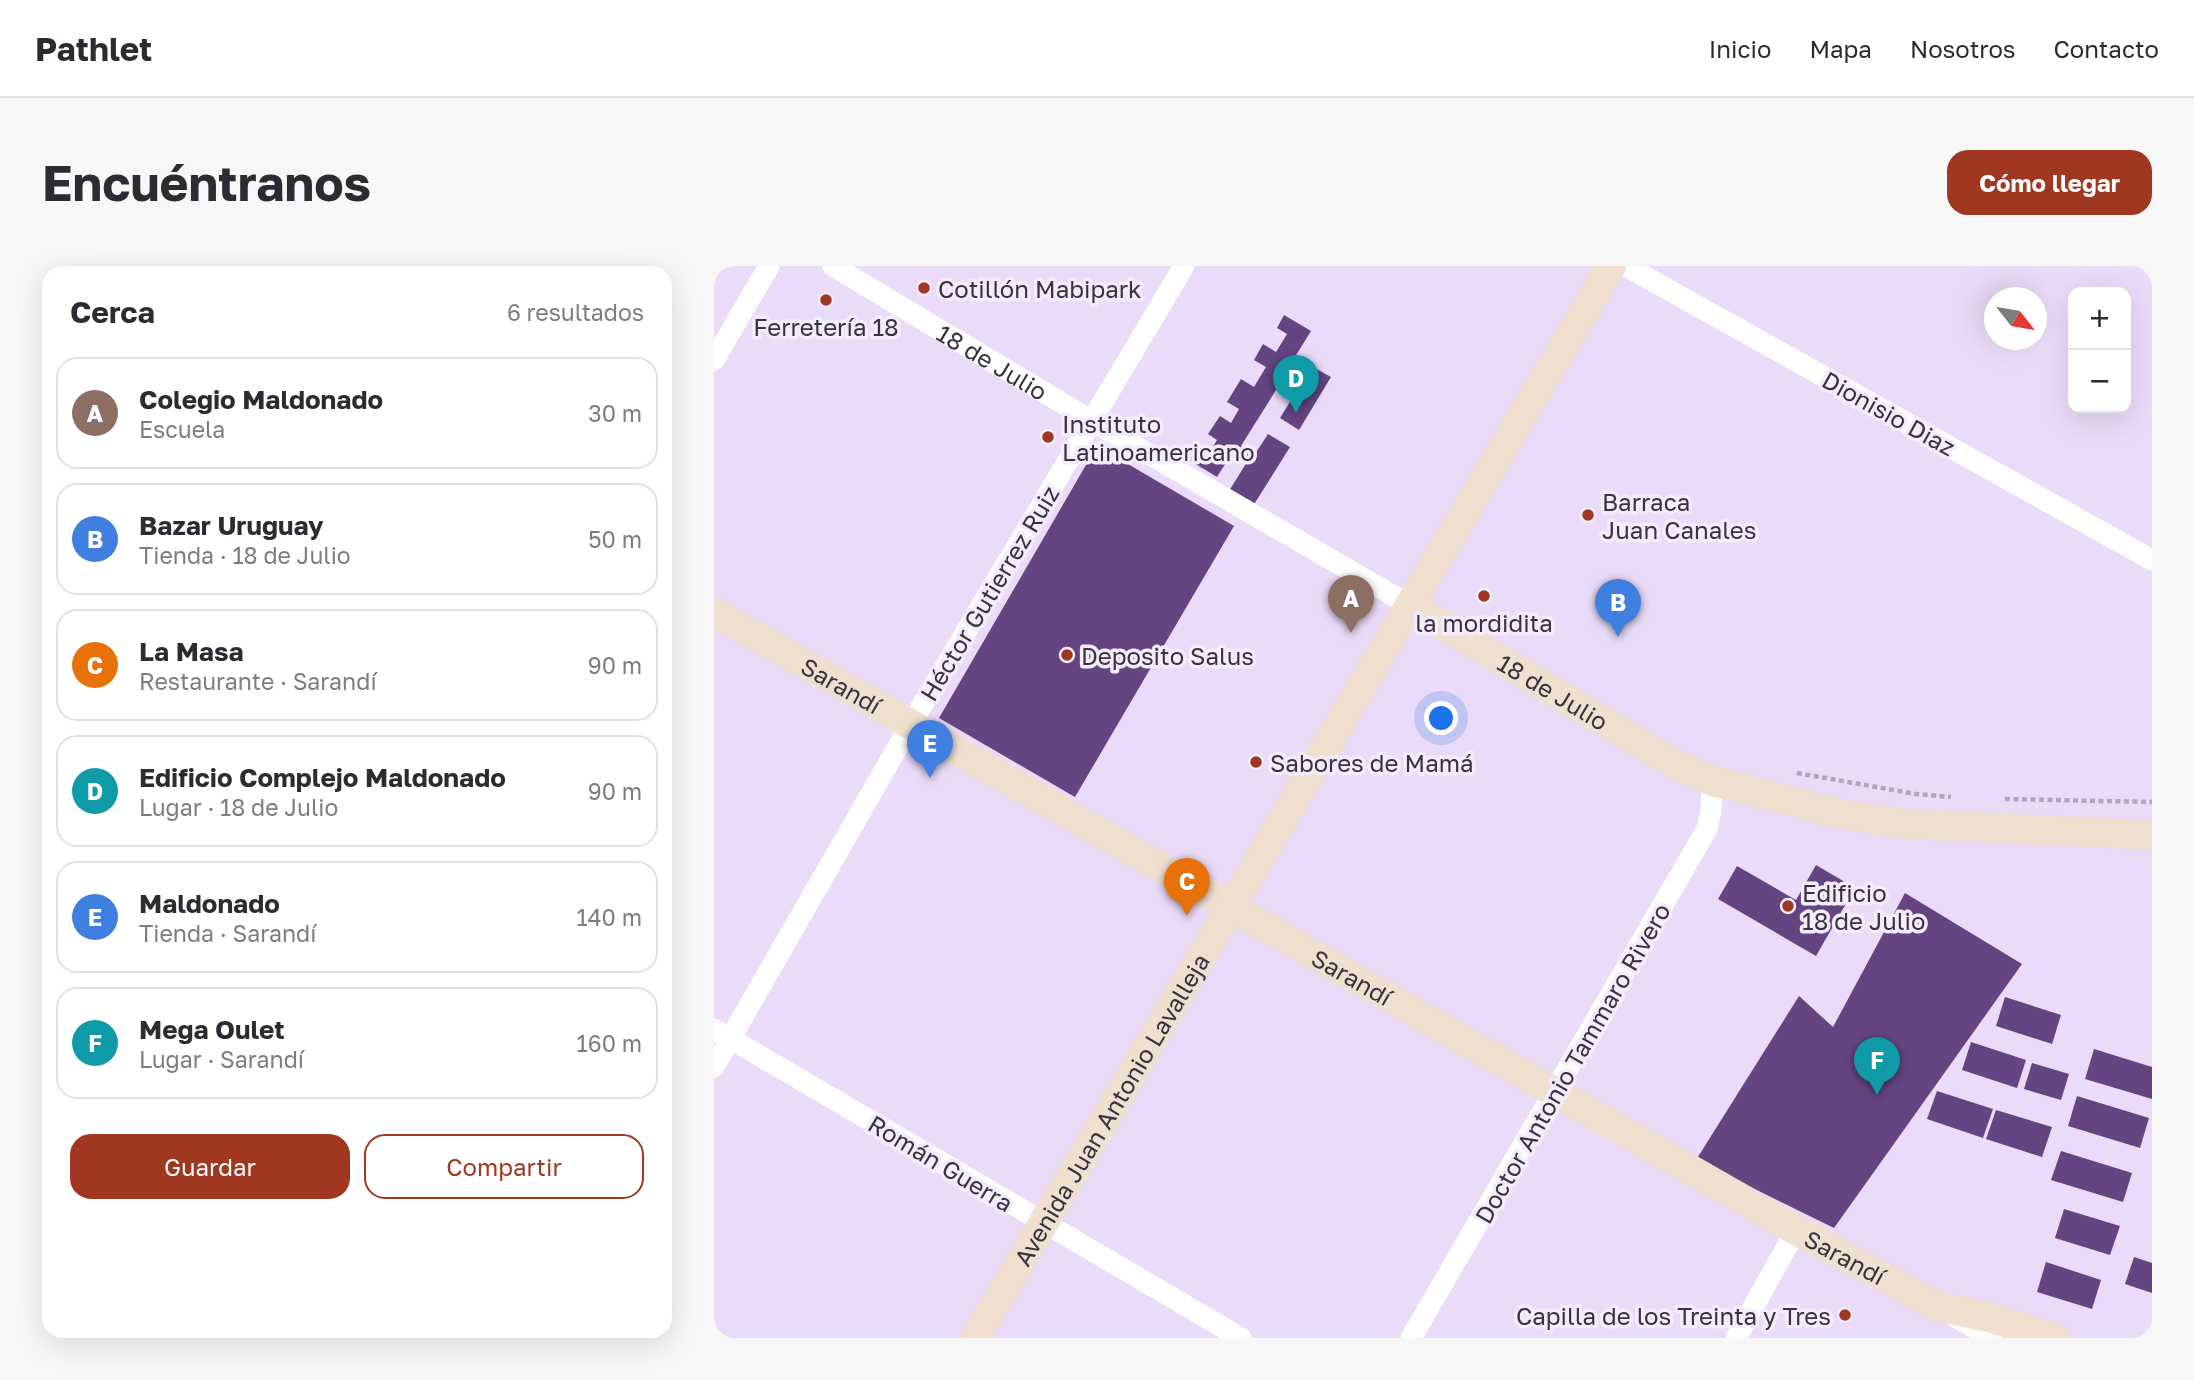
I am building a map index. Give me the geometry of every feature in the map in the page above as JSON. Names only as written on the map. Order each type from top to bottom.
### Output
[{"type":"street","points":[[714,360],[769,266]]},
{"type":"street","name":"18 de Julio","points":[[833,266],[1678,766],[1712,781],[1845,815],[1903,824],[2152,835]]},
{"type":"street","name":"Héctor Gutierrez Ruiz","points":[[714,1067],[722,1033],[1184,266]]},
{"type":"street","name":"Avenida Juan Antonio Lavalleja","points":[[975,1338],[1611,266]]},
{"type":"street","name":"Dionisio Diaz","points":[[1626,266],[2152,560]]},
{"type":"street","name":"Sarandí","points":[[714,612],[1796,1230],[1992,1338]]},
{"type":"street","name":"Doctor Antonio Tammaro Rivero","points":[[1412,1338],[1707,829],[1712,781]]},
{"type":"street","name":"Román Guerra","points":[[722,1033],[1241,1338]]},
{"type":"street","points":[[1736,1338],[1796,1230]]},
{"type":"street","points":[[1937,1306],[1989,1317],[2055,1338]]},
{"type":"path","points":[[1785,771],[1916,794],[1953,797]]},
{"type":"path","points":[[1992,799],[2152,802]]},
{"type":"building","points":[[1284,315],[1311,331],[1285,373],[1302,384],[1313,367],[1331,377],[1299,430],[1280,418],[1296,392],[1281,382],[1241,446],[1255,454],[1268,434],[1290,447],[1253,506],[1229,491],[1247,462],[1232,453],[1217,477],[1189,460],[1195,450],[1207,457],[1217,440],[1208,434],[1220,416],[1231,423],[1239,409],[1227,402],[1241,379],[1254,387],[1266,367],[1254,360],[1263,344],[1276,352],[1287,334],[1277,328]]},
{"type":"building","name":"Deposito Salus","points":[[1097,446],[1234,526],[1075,797],[939,718]]},
{"type":"building","name":"Edificio 18 de Julio","points":[[1816,865],[1855,888],[1816,956],[1718,899],[1737,866],[1796,900]]},
{"type":"building","points":[[1905,893],[2022,964],[1834,1228],[1696,1160],[1799,996],[1833,1027]]},
{"type":"building","points":[[2005,997],[2061,1015],[2052,1044],[1996,1026]]},
{"type":"building","points":[[1971,1042],[2026,1060],[2017,1088],[1962,1070]]},
{"type":"building","points":[[2094,1049],[2152,1067],[2152,1099],[2085,1079]]},
{"type":"building","points":[[2032,1063],[2069,1074],[2061,1100],[2024,1089]]},
{"type":"building","points":[[1937,1091],[1993,1109],[1983,1138],[1927,1119]]},
{"type":"building","points":[[2077,1096],[2149,1118],[2140,1148],[2068,1126]]},
{"type":"building","points":[[1996,1110],[2052,1127],[2042,1157],[1986,1139]]},
{"type":"building","points":[[2061,1151],[2132,1173],[2123,1202],[2051,1180]]},
{"type":"building","points":[[2064,1209],[2120,1226],[2110,1255],[2055,1238]]},
{"type":"building","points":[[2134,1257],[2152,1263],[2152,1293],[2125,1284]]},
{"type":"building","points":[[2046,1262],[2101,1280],[2092,1309],[2037,1292]]},
{"type":"place","name":"Cotillón Mabipark","points":[[924,288]]},
{"type":"place","name":"Ferretería 18","points":[[826,300]]},
{"type":"place","name":"Edificio Complejo Maldonado","points":[[1296,413]]},
{"type":"place","name":"Instituto Latinoamericano","points":[[1048,437]]},
{"type":"place","name":"Barraca Juan Canales","points":[[1588,515]]},
{"type":"place","name":"la mordidita","points":[[1484,596]]},
{"type":"place","name":"Colegio Maldonado","points":[[1351,633]]},
{"type":"place","name":"Bazar Uruguay","points":[[1618,637]]},
{"type":"place","name":"Deposito Salus","points":[[1067,655]]},
{"type":"place","name":"Sabores de Mamá","points":[[1256,762]]},
{"type":"place","name":"Maldonado","points":[[930,778]]},
{"type":"place","name":"Edificio 18 de Julio","points":[[1788,906]]},
{"type":"place","name":"La Masa","points":[[1187,916]]},
{"type":"place","name":"Mega Oulet","points":[[1877,1095]]},
{"type":"place","name":"Capilla de los Treinta y Tres","points":[[1845,1315]]}]
